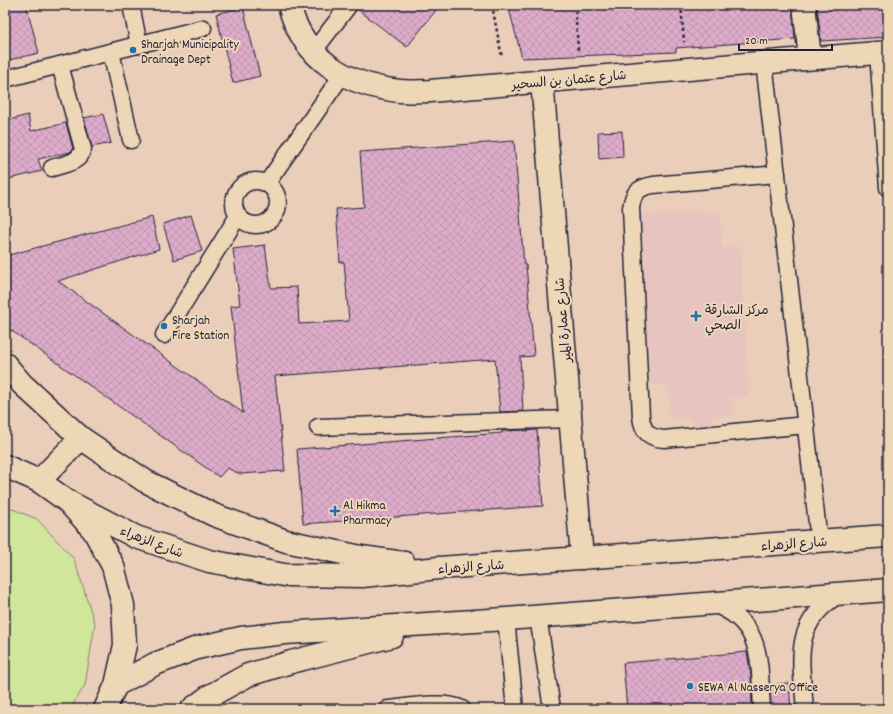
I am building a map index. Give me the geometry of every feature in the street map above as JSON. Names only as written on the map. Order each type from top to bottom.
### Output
[{"type":"main road","name":"شارع عثمان بن السحير","points":[[289,5],[300,32],[313,52],[326,64],[342,75],[370,86],[400,91],[430,91],[883,53]]},
{"type":"main road","points":[[804,5],[810,58]]},
{"type":"main road","name":"شارع عمارة المير","points":[[542,81],[582,558]]},
{"type":"main road","points":[[5,364],[22,384],[81,438],[145,481],[214,515],[286,541],[361,557],[439,568]]},
{"type":"main road","points":[[39,481],[81,438]]},
{"type":"main road","points":[[6,465],[39,481],[67,501],[94,531],[113,566],[123,605],[125,645],[116,684],[105,709]]},
{"type":"main road","name":"شارع الزهراء","points":[[67,501],[136,537],[209,562],[284,575],[362,576],[439,568],[888,536]]},
{"type":"main road","points":[[116,684],[156,664],[183,653],[197,648],[241,638],[284,633],[888,590]]},
{"type":"main road","points":[[192,709],[208,697],[248,676],[291,662],[440,623]]},
{"type":"lane","points":[[131,5],[139,45]]},
{"type":"lane","points":[[313,52],[349,5]]},
{"type":"lane","points":[[5,79],[203,28]]},
{"type":"lane","points":[[111,52],[131,140]]},
{"type":"lane","points":[[883,53],[888,188]]},
{"type":"lane","points":[[764,62],[819,541]]},
{"type":"lane","points":[[52,168],[78,159],[83,149],[60,65]]},
{"type":"lane","points":[[267,183],[342,75]]},
{"type":"lane","points":[[777,174],[652,185],[644,187],[636,192],[632,200],[631,208],[642,426],[647,434],[655,438],[664,439],[806,425]]},
{"type":"lane","points":[[258,180],[267,183],[274,189],[279,198],[278,208],[274,217],[265,223],[256,225],[246,222],[238,216],[234,206],[234,197],[239,188],[248,182],[258,180]]},
{"type":"lane","points":[[164,335],[238,216]]},
{"type":"lane","points":[[318,427],[570,418]]},
{"type":"lane","points":[[805,709],[801,658],[802,642],[805,632],[815,613],[827,602],[840,594]]},
{"type":"lane","points":[[711,603],[726,609],[739,618],[749,630],[756,645],[759,660],[762,709]]},
{"type":"lane","points":[[538,616],[552,709]]},
{"type":"lane","points":[[506,618],[515,709]]},
{"type":"lane","points":[[388,709],[445,704],[462,709]]},
{"type":"path","points":[[492,5],[507,84]]},
{"type":"path","points":[[575,5],[580,78]]},
{"type":"path","points":[[681,5],[685,69]]},
{"type":"shaded area","name":"مركز الشارقة الصحي","points":[[720,211],[722,247],[740,246],[749,397],[732,398],[733,416],[713,417],[714,426],[692,427],[691,418],[670,419],[668,385],[651,385],[641,215]]},
{"type":"green space","points":[[5,506],[37,519],[74,559],[95,624],[85,685],[70,709],[5,709]]},
{"type":"building","points":[[5,5],[26,5],[39,53],[5,61]]},
{"type":"building","points":[[358,5],[440,5],[407,47],[357,9]]},
{"type":"building","points":[[508,5],[792,5],[795,39],[676,48],[676,52],[522,58]]},
{"type":"building","points":[[817,5],[888,5],[888,37],[821,41]]},
{"type":"building","points":[[243,7],[260,76],[233,83],[216,14]]},
{"type":"building","points":[[103,114],[111,143],[92,147],[84,118]]},
{"type":"building","points":[[28,115],[31,131],[66,123],[73,149],[70,152],[38,159],[42,171],[9,179],[5,163],[5,121]]},
{"type":"building","points":[[622,131],[623,157],[599,159],[598,132]]},
{"type":"building","points":[[514,141],[524,265],[526,265],[534,356],[520,357],[523,411],[500,412],[495,359],[275,376],[285,471],[240,474],[227,468],[219,477],[5,326],[5,256],[152,217],[159,249],[58,281],[243,413],[231,306],[240,305],[233,249],[265,245],[271,288],[297,287],[299,324],[349,321],[344,262],[340,262],[336,209],[364,207],[360,152]]},
{"type":"building","points":[[191,215],[202,251],[174,260],[163,224]]},
{"type":"building","points":[[537,430],[543,506],[303,524],[297,449]]},
{"type":"building","name":"SEWA Al Nasserya Office","points":[[747,652],[751,676],[752,709],[627,709],[623,663]]},
{"type":"building","points":[[789,683],[791,709],[771,709],[770,685]]},
{"type":"place","name":"Sharjah Municipality Drainage Dept","points":[[133,50]]},
{"type":"place","name":"مركز الشارقة الصحي","points":[[696,316]]},
{"type":"place","name":"Sharjah Fire Station","points":[[164,326]]},
{"type":"place","name":"Al Hikma Pharmacy","points":[[335,511]]},
{"type":"place","name":"SEWA Al Nasserya Office","points":[[690,686]]}]
